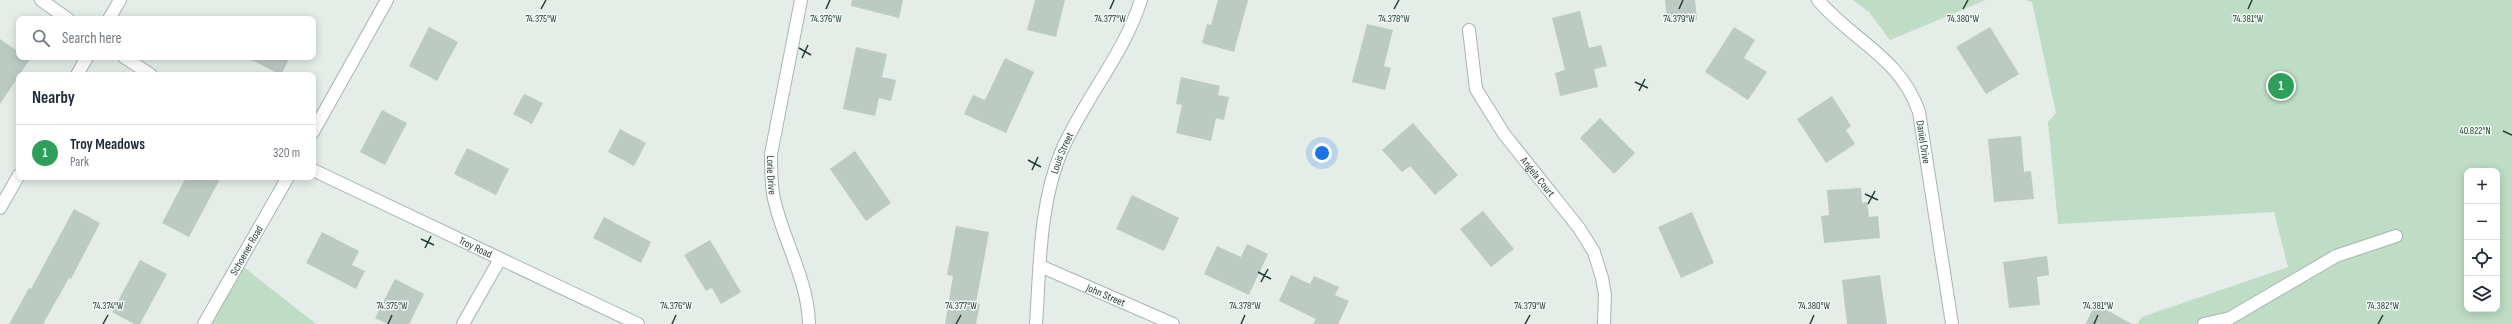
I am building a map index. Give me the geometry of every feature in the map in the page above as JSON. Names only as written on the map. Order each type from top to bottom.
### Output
[{"type":"street","points":[[41,0],[64,16]]},
{"type":"street","points":[[111,16],[120,0]]},
{"type":"street","points":[[316,127],[387,0]]},
{"type":"street","name":"Lorie Drive","points":[[801,0],[771,154],[770,170],[773,195],[799,270],[809,324]]},
{"type":"street","name":"Louis Street","points":[[1036,324],[1044,218],[1050,186],[1062,152],[1078,116],[1118,52],[1136,17],[1141,0]]},
{"type":"street","name":"Daniel Drive","points":[[1818,0],[1901,76],[1915,99],[1919,112],[1952,324]]},
{"type":"street","name":"Angela Court","points":[[1469,30],[1476,89],[1504,134],[1579,228],[1594,252],[1602,278],[1605,295],[1604,324]]},
{"type":"street","points":[[79,72],[85,60]]},
{"type":"street","points":[[128,60],[146,72]]},
{"type":"street","name":"Troy Road","points":[[316,171],[638,324]]},
{"type":"street","points":[[0,208],[16,180]]},
{"type":"street","name":"Schoener Road","points":[[204,324],[286,180]]},
{"type":"street","points":[[2204,324],[2230,318],[2336,256],[2396,236]]},
{"type":"street","points":[[463,324],[500,259]]},
{"type":"street","name":"John Street","points":[[1040,266],[1172,324]]},
{"type":"green space","points":[[1853,0],[1986,0],[1890,40],[1869,12]]},
{"type":"green space","points":[[2025,0],[2512,0],[2512,324],[2137,324],[2142,317],[2288,267],[2274,212],[2058,224],[2048,122],[2056,113],[2032,2]]},
{"type":"green space","points":[[236,261],[316,324],[204,324]]},
{"type":"building","points":[[852,0],[903,0],[899,18],[851,6]]},
{"type":"building","points":[[1035,0],[1065,0],[1056,37],[1027,30]]},
{"type":"building","points":[[1218,0],[1248,0],[1234,52],[1202,43],[1207,24],[1211,25]]},
{"type":"building","points":[[1665,0],[1695,0],[1697,20],[1667,22]]},
{"type":"building","points":[[1580,11],[1589,48],[1601,45],[1607,66],[1594,69],[1598,87],[1560,96],[1555,73],[1565,70],[1552,18]]},
{"type":"building","points":[[1367,24],[1393,30],[1384,66],[1391,68],[1385,90],[1352,82]]},
{"type":"building","points":[[429,27],[458,42],[437,81],[409,66]]},
{"type":"building","points":[[1734,27],[1755,40],[1744,58],[1767,72],[1748,100],[1705,72]]},
{"type":"building","points":[[1990,27],[2019,74],[1986,94],[1956,47]]},
{"type":"building","points":[[0,39],[16,50],[16,60],[29,60],[21,72],[16,72],[16,80],[0,104]]},
{"type":"building","points":[[856,47],[887,54],[882,77],[896,80],[891,101],[879,98],[875,116],[843,109]]},
{"type":"building","points":[[1005,58],[1034,72],[1006,133],[964,114],[973,95],[985,100]]},
{"type":"building","points":[[252,60],[288,60],[282,72],[275,72]]},
{"type":"building","points":[[1181,77],[1220,86],[1218,95],[1229,97],[1224,120],[1216,118],[1211,141],[1176,133],[1182,105],[1176,104]]},
{"type":"building","points":[[524,94],[543,103],[532,124],[513,114]]},
{"type":"building","points":[[1832,96],[1851,126],[1846,130],[1855,144],[1826,163],[1797,119]]},
{"type":"building","points":[[382,110],[407,123],[385,165],[360,152]]},
{"type":"building","points":[[1600,118],[1635,153],[1614,174],[1580,138]]},
{"type":"building","points":[[1413,123],[1458,175],[1435,195],[1410,166],[1402,172],[1382,150]]},
{"type":"building","points":[[620,129],[646,143],[634,166],[608,152]]},
{"type":"building","points":[[2021,136],[2024,172],[2031,171],[2034,199],[1994,202],[1988,139]]},
{"type":"building","points":[[467,148],[509,169],[496,195],[454,174]]},
{"type":"building","points":[[855,151],[891,203],[866,221],[830,169]]},
{"type":"building","points":[[184,180],[219,180],[189,237],[162,223]]},
{"type":"building","points":[[1861,188],[1862,203],[1867,202],[1869,217],[1878,216],[1880,238],[1824,243],[1821,216],[1829,215],[1827,190]]},
{"type":"building","points":[[1132,195],[1179,218],[1164,251],[1116,229]]},
{"type":"building","points":[[74,209],[100,223],[71,279],[69,278],[43,324],[9,324],[29,288],[31,289]]},
{"type":"building","points":[[1483,211],[1514,249],[1491,267],[1460,229]]},
{"type":"building","points":[[1692,212],[1714,263],[1681,278],[1658,227]]},
{"type":"building","points":[[604,217],[651,242],[641,263],[593,238]]},
{"type":"building","points":[[956,226],[989,232],[976,303],[980,304],[976,324],[945,324],[953,276],[947,275]]},
{"type":"building","points":[[322,232],[359,251],[352,265],[365,271],[356,289],[306,263]]},
{"type":"building","points":[[710,240],[741,292],[721,304],[712,288],[706,291],[684,255]]},
{"type":"building","points":[[1247,244],[1268,254],[1249,295],[1204,274],[1217,246],[1241,257]]},
{"type":"building","points":[[2047,256],[2049,275],[2037,277],[2040,305],[2009,308],[2003,262]]},
{"type":"building","points":[[140,260],[167,274],[140,324],[134,324],[112,312]]},
{"type":"building","points":[[1291,275],[1310,284],[1314,276],[1339,287],[1335,295],[1349,301],[1338,324],[1313,324],[1316,319],[1279,301]]},
{"type":"building","points":[[1880,275],[1887,324],[1847,324],[1842,280]]},
{"type":"building","points":[[395,279],[424,294],[409,324],[387,324],[375,318]]},
{"type":"building","points":[[2096,304],[2132,324],[2085,324]]},
{"type":"place","name":"Troy Meadows","points":[[2281,86]]}]
